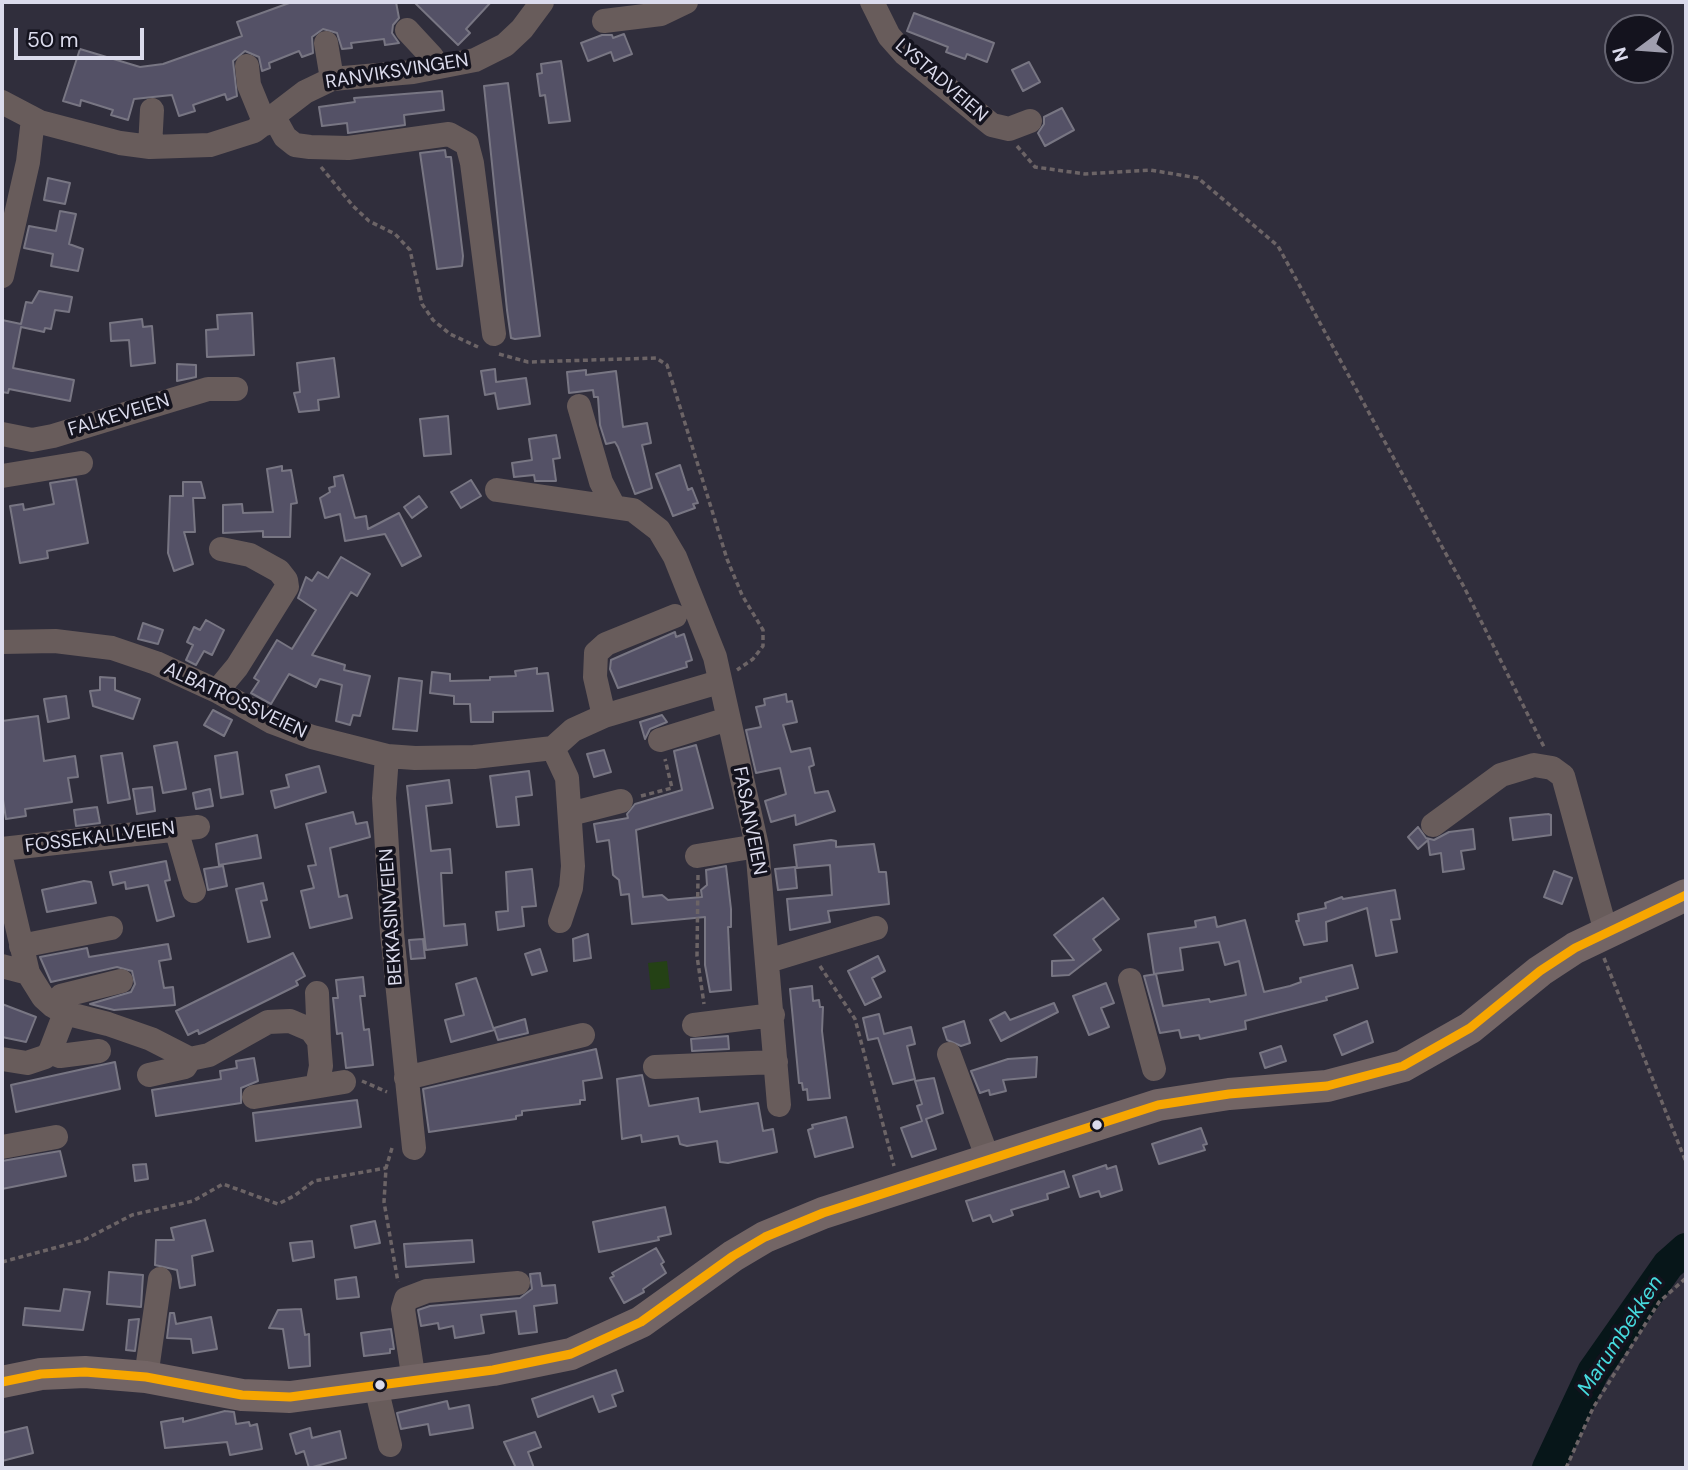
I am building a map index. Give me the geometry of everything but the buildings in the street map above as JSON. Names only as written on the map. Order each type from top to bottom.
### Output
[{"type":"main road","points":[[2,1381],[75,1372],[146,1377],[221,1392],[271,1397],[376,1387],[535,1363],[590,1347],[641,1322],[733,1256],[765,1237],[814,1216],[1158,1105],[1229,1094],[1327,1086],[1403,1066],[1457,1038],[1554,961],[1606,932],[1686,895]]},
{"type":"street","name":"RANVIKSVINGEN","points":[[2,102],[33,119],[120,143],[150,147],[223,142],[270,121],[305,92],[332,79],[438,55],[475,60],[495,51],[522,29],[542,2]]},
{"type":"street","points":[[604,21],[661,14],[686,2]]},
{"type":"street","name":"LYSTADVEIEN","points":[[872,2],[889,36],[905,54],[992,125],[1002,128],[1030,121]]},
{"type":"street","points":[[407,30],[438,55]]},
{"type":"street","points":[[326,43],[332,79]]},
{"type":"street","points":[[247,66],[249,85],[270,121],[295,145],[348,148],[449,134],[467,144],[472,163],[494,334]]},
{"type":"street","points":[[150,147],[152,110]]},
{"type":"street","points":[[2,276],[28,162],[33,119]]},
{"type":"street","name":"FALKEVEIEN","points":[[2,434],[32,440],[53,436],[208,389],[236,389]]},
{"type":"street","points":[[579,406],[601,482],[613,505]]},
{"type":"street","points":[[2,476],[81,463]]},
{"type":"street","points":[[497,490],[613,505],[633,510],[659,530],[666,538],[715,657],[719,682],[604,716],[573,730],[554,748],[567,778],[573,877],[560,922]]},
{"type":"street","points":[[217,691],[237,667],[287,587],[286,580],[279,571],[250,555],[221,548]]},
{"type":"street","points":[[604,716],[595,677],[596,653],[606,644],[675,616]]},
{"type":"street","name":"ALBATROSSVEIEN","points":[[2,642],[55,641],[112,648],[156,663],[217,691],[272,722],[312,737],[387,756],[474,757],[554,748]]},
{"type":"street","name":"FASANVEIEN","points":[[719,682],[757,846],[779,1105]]},
{"type":"street","points":[[660,740],[728,719]]},
{"type":"street","name":"BEKKASINVEIEN","points":[[387,756],[384,798],[407,1086],[404,1146]]},
{"type":"street","points":[[1433,825],[1501,775],[1534,765],[1552,768],[1563,776],[1606,932]]},
{"type":"street","points":[[570,814],[621,801]]},
{"type":"street","name":"FOSSEKALLVEIEN","points":[[2,849],[187,828],[194,891]]},
{"type":"street","points":[[697,856],[757,846]]},
{"type":"street","name":"FOSSEKALLVEIEN","points":[[2,862],[8,915],[21,946],[28,973],[43,997],[59,1009]]},
{"type":"street","points":[[21,946],[111,928]]},
{"type":"street","points":[[768,961],[876,928]]},
{"type":"street","points":[[2,966],[28,973]]},
{"type":"street","points":[[1130,980],[1154,1069]]},
{"type":"street","points":[[2,1059],[27,1063],[40,1060],[50,1052],[61,996],[121,981]]},
{"type":"street","points":[[317,993],[321,1066],[317,1086]]},
{"type":"street","points":[[59,1009],[151,1039],[190,1059],[209,1055],[272,1021],[300,1025],[311,1030],[319,1041]]},
{"type":"street","points":[[700,1024],[773,1015]]},
{"type":"street","points":[[407,1086],[583,1035]]},
{"type":"street","points":[[50,1052],[60,1056],[99,1051]]},
{"type":"street","points":[[949,1054],[988,1159]]},
{"type":"street","points":[[149,1075],[185,1067],[190,1059]]},
{"type":"street","points":[[656,1067],[776,1062]]},
{"type":"street","points":[[254,1097],[344,1082]]},
{"type":"street","points":[[2,1147],[56,1138]]},
{"type":"street","points":[[146,1377],[159,1279]]},
{"type":"street","points":[[414,1381],[403,1309],[407,1299],[427,1291],[518,1283]]},
{"type":"street","points":[[376,1387],[390,1445]]},
{"type":"path","points":[[1002,128],[1035,167],[1085,174],[1150,170],[1199,178],[1278,246],[1464,587],[1523,702],[1552,768]]},
{"type":"path","points":[[621,801],[672,788],[660,740]]},
{"type":"path","points":[[697,856],[700,1024]]},
{"type":"path","points":[[1606,932],[1604,958],[1686,1162]]},
{"type":"path","points":[[814,965],[819,965],[855,1019],[899,1189]]},
{"type":"path","points":[[344,1082],[361,1081],[392,1096],[407,1086]]},
{"type":"path","points":[[404,1146],[386,1168],[384,1202],[397,1281],[407,1299]]},
{"type":"path","points":[[2,1262],[84,1240],[132,1215],[193,1201],[223,1184],[278,1203],[294,1196],[314,1181],[386,1168]]},
{"type":"path","points":[[1566,1468],[1594,1408],[1659,1302],[1686,1278]]},
{"type":"green space","points":[[667,961],[670,988],[651,990],[648,963]]},
{"type":"waterway","name":"Marumbekken","points":[[1548,1468],[1593,1372],[1668,1265],[1686,1249]]},
{"type":"transit line","points":[[2,1382],[41,1374],[85,1372],[146,1377],[242,1395],[290,1397],[493,1370],[571,1354],[641,1322],[733,1256],[765,1237],[823,1213],[1158,1105],[1229,1094],[1327,1086],[1403,1066],[1470,1028],[1540,971],[1575,948],[1686,895]]}]
